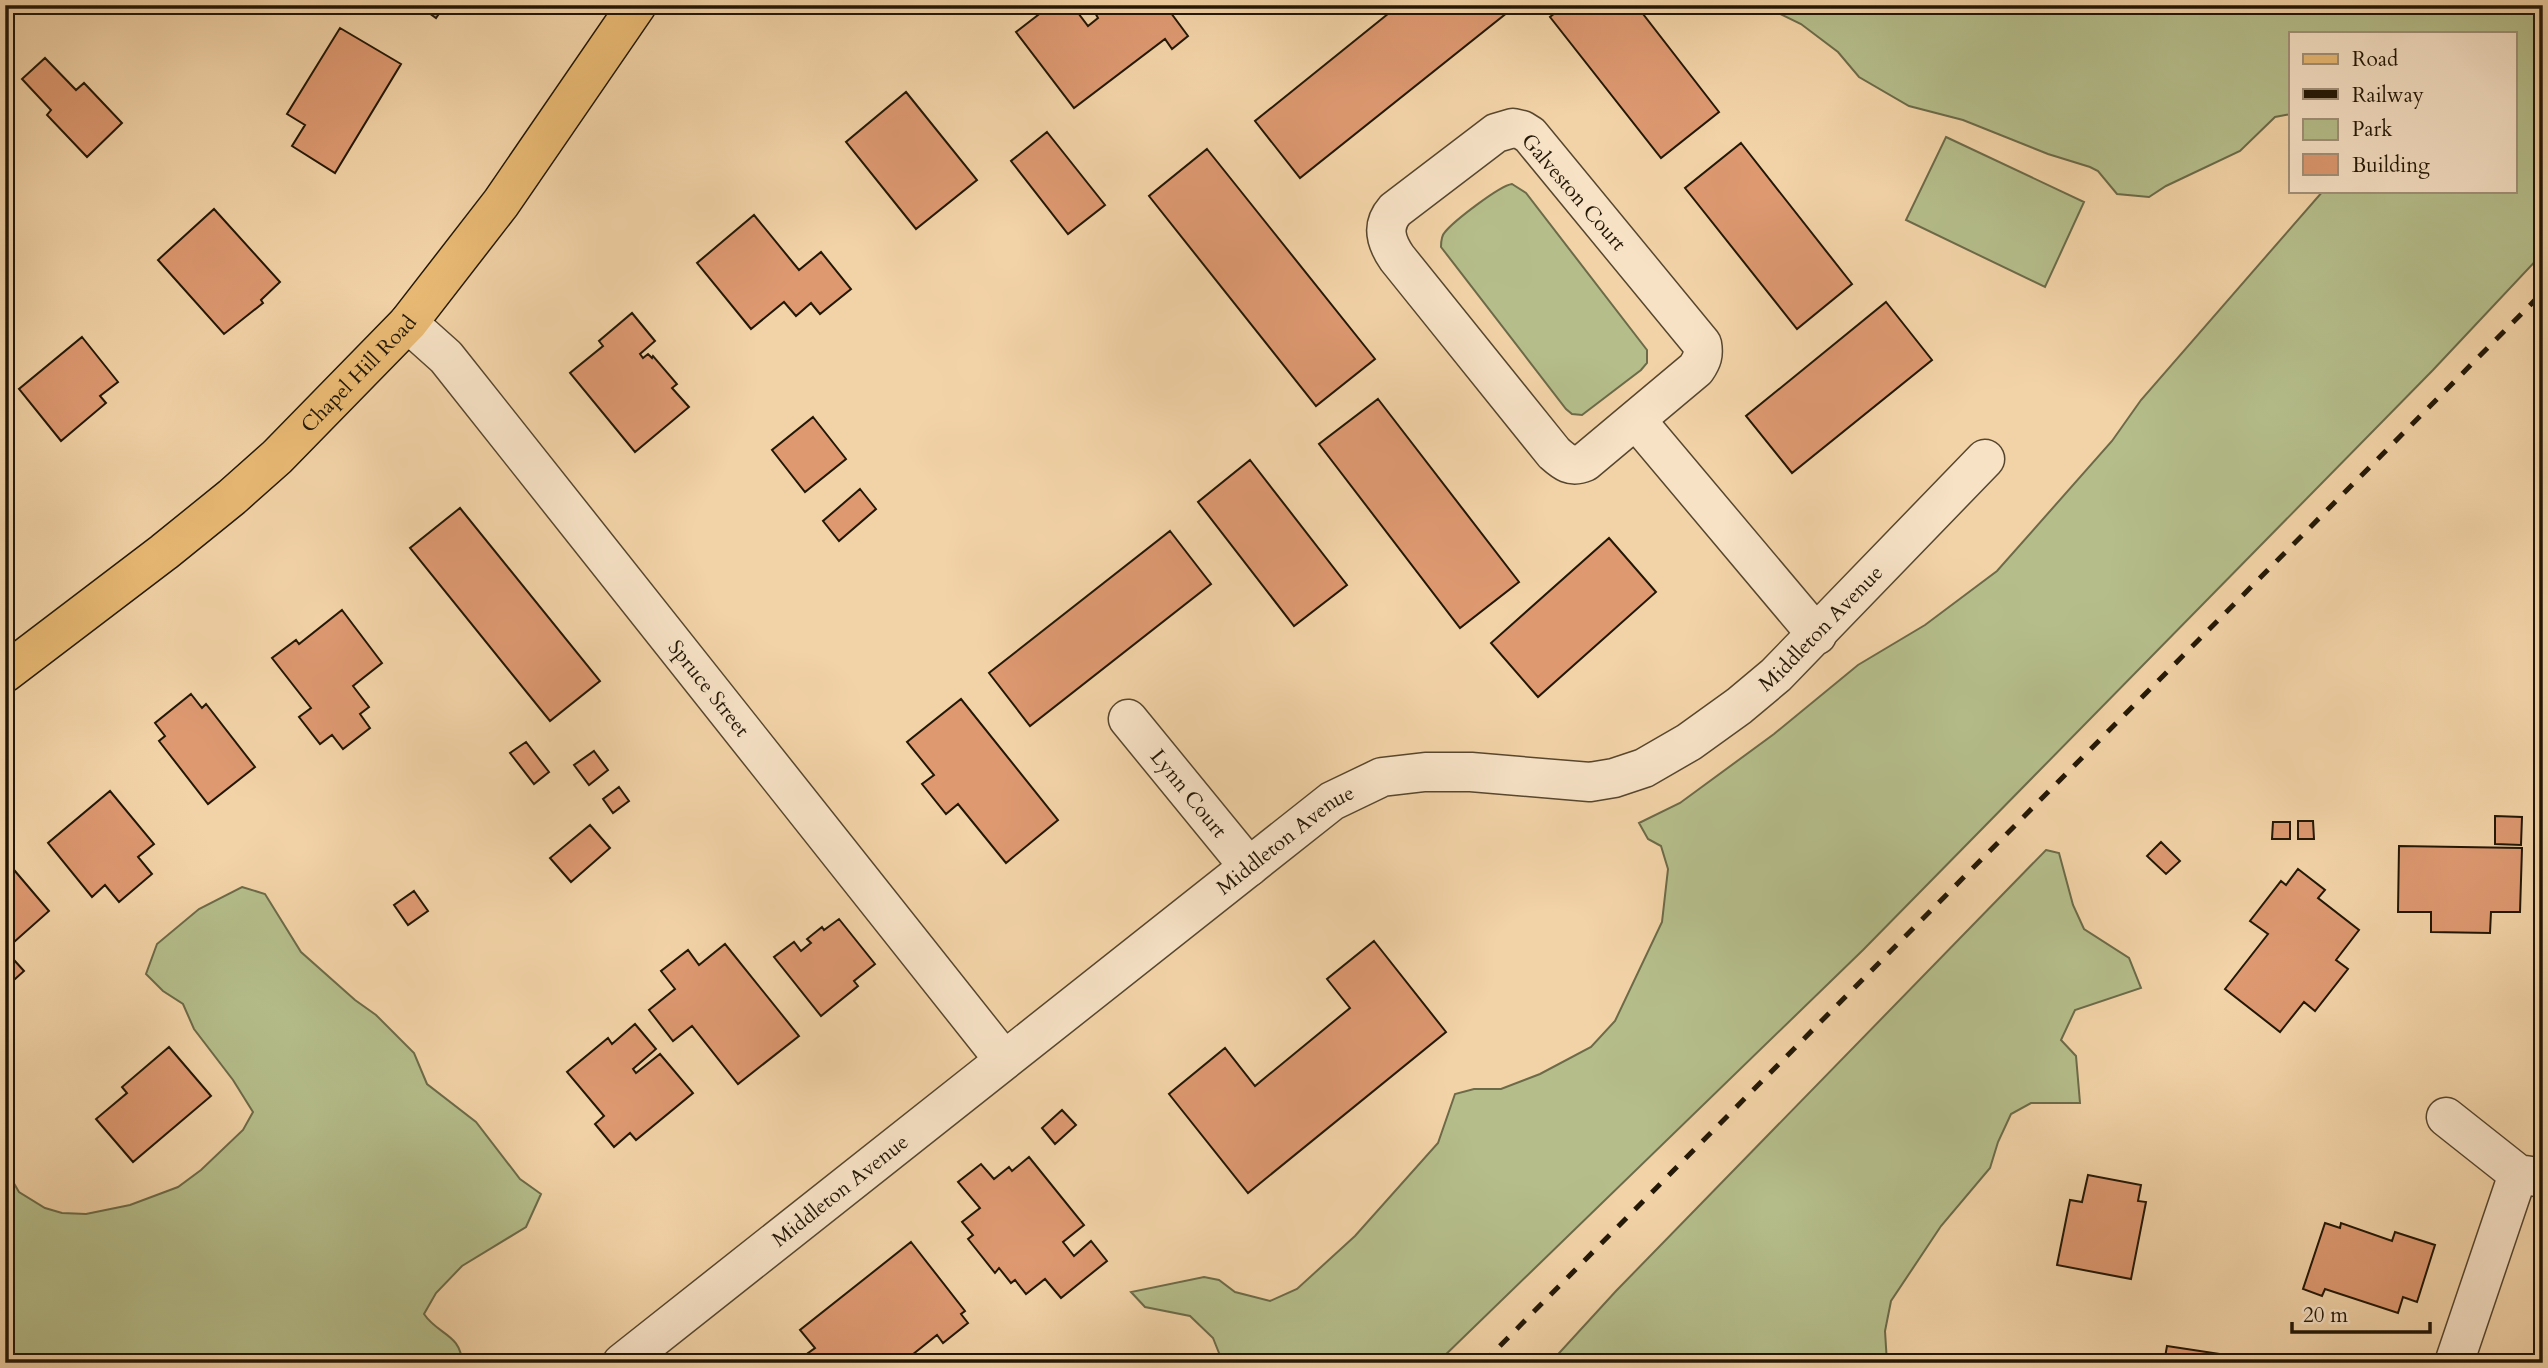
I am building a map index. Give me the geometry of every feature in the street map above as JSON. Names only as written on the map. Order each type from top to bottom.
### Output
[{"type":"main road","name":"Chapel Hill Road","points":[[5,673],[232,497],[277,457],[408,323],[501,203],[637,5]]},
{"type":"street","name":"Galveston Court","points":[[1504,129],[1522,130],[1530,135],[1702,344],[1702,360],[1696,369],[1636,420],[1585,462],[1577,466],[1562,460],[1388,245],[1387,225],[1395,211],[1504,129]]},
{"type":"street","name":"Spruce Street","points":[[408,323],[446,357],[1004,1060]]},
{"type":"street","points":[[1636,420],[1817,635]]},
{"type":"street","name":"Middleton Avenue","points":[[622,1363],[1332,801],[1382,777],[1424,772],[1471,772],[1590,782],[1614,778],[1644,768],[1689,742],[1776,675],[1985,459]]},
{"type":"street","name":"Lynn Court","points":[[1128,719],[1249,867]]},
{"type":"street","points":[[2446,1117],[2530,1176],[2454,1363]]},
{"type":"green space","points":[[1762,5],[2543,5],[2543,253],[2433,370],[1863,950],[1437,1363],[1223,1363],[1213,1338],[1190,1316],[1145,1307],[1131,1292],[1204,1277],[1219,1280],[1235,1292],[1270,1301],[1297,1289],[1355,1236],[1438,1143],[1455,1094],[1474,1089],[1501,1089],[1540,1074],[1591,1047],[1615,1021],[1662,922],[1668,869],[1661,846],[1648,839],[1639,823],[1680,803],[1774,734],[1858,665],[1925,625],[1997,571],[2112,441],[2141,400],[2322,192],[2516,192],[2516,32],[2289,32],[2289,114],[2275,117],[2240,151],[2166,186],[2149,197],[2117,194],[2098,171],[2090,167],[2048,154],[1963,120],[1909,106],[1859,77],[1838,52],[1801,24]]},
{"type":"green space","points":[[1946,137],[2084,202],[2045,287],[1906,220]]},
{"type":"green space","points":[[1512,184],[1526,193],[1647,350],[1647,363],[1641,370],[1582,415],[1572,414],[1566,409],[1441,247],[1444,234],[1457,220],[1487,197]]},
{"type":"green space","points":[[2046,850],[2059,853],[2073,905],[2084,929],[2129,958],[2141,988],[2075,1010],[2061,1040],[2076,1056],[2080,1103],[2031,1103],[2011,1114],[1990,1168],[1941,1226],[1891,1301],[1885,1331],[1887,1363],[1550,1363],[1616,1291]]},
{"type":"green space","points":[[242,887],[265,894],[301,952],[376,1015],[414,1053],[427,1084],[476,1122],[520,1179],[541,1194],[526,1227],[462,1266],[436,1293],[424,1314],[458,1346],[462,1363],[145,1363],[115,1360],[112,1363],[5,1363],[5,1168],[19,1192],[45,1208],[62,1213],[86,1214],[130,1205],[178,1187],[201,1170],[243,1130],[253,1112],[233,1080],[194,1029],[183,1004],[163,991],[146,974],[157,944],[199,909]]},
{"type":"building","points":[[418,5],[445,5],[436,18]]},
{"type":"building","points":[[1051,5],[1072,5],[1088,26],[1098,18],[1094,11],[1102,5],[1165,5],[1188,36],[1172,49],[1165,39],[1074,108],[1016,32]]},
{"type":"building","points":[[1399,5],[1503,5],[1508,12],[1300,178],[1255,121]]},
{"type":"building","points":[[1565,5],[1636,5],[1719,112],[1661,158],[1550,17]]},
{"type":"building","points":[[340,28],[401,64],[335,173],[292,146],[305,125],[287,114]]},
{"type":"building","points":[[45,58],[76,90],[84,83],[122,123],[87,157],[47,115],[51,110],[22,79]]},
{"type":"building","points":[[906,92],[977,180],[916,229],[846,142]]},
{"type":"building","points":[[1047,132],[1105,205],[1068,234],[1011,161]]},
{"type":"building","points":[[1741,143],[1852,284],[1797,329],[1685,188]]},
{"type":"building","points":[[1207,149],[1375,359],[1316,406],[1149,196]]},
{"type":"building","points":[[214,209],[280,282],[261,300],[263,303],[224,334],[158,260]]},
{"type":"building","points":[[5,215],[13,223],[5,231]]},
{"type":"building","points":[[754,215],[799,270],[821,252],[851,289],[820,314],[811,303],[796,316],[784,302],[751,329],[697,263]]},
{"type":"building","points":[[1886,302],[1932,360],[1792,473],[1746,416]]},
{"type":"building","points":[[632,313],[655,341],[640,354],[643,358],[648,354],[652,358],[653,356],[677,384],[672,388],[689,407],[635,452],[570,373],[603,346],[599,341]]},
{"type":"building","points":[[82,337],[118,382],[100,396],[106,403],[61,441],[19,389]]},
{"type":"building","points":[[1378,399],[1519,582],[1460,628],[1319,444]]},
{"type":"building","points":[[813,417],[846,459],[805,492],[772,450]]},
{"type":"building","points":[[1250,460],[1347,585],[1294,626],[1198,502]]},
{"type":"building","points":[[860,489],[876,509],[839,541],[823,521]]},
{"type":"building","points":[[460,508],[600,681],[550,721],[410,548]]},
{"type":"building","points":[[1170,531],[1211,584],[1030,726],[989,673]]},
{"type":"building","points":[[1609,538],[1656,592],[1538,697],[1491,643]]},
{"type":"building","points":[[342,610],[382,663],[353,686],[369,707],[360,714],[370,728],[343,749],[332,735],[320,744],[299,717],[311,708],[272,658],[296,640],[299,644]]},
{"type":"building","points":[[191,694],[202,708],[206,704],[255,767],[208,804],[159,741],[165,736],[155,723]]},
{"type":"building","points":[[961,699],[1058,820],[1006,863],[958,804],[946,814],[922,784],[934,775],[907,742]]},
{"type":"building","points":[[526,742],[549,772],[534,784],[510,753]]},
{"type":"building","points":[[594,751],[608,770],[589,785],[574,765]]},
{"type":"building","points":[[619,787],[629,801],[613,813],[603,799]]},
{"type":"building","points":[[110,791],[154,844],[138,857],[152,874],[119,902],[105,885],[92,897],[48,843]]},
{"type":"building","points":[[2495,816],[2522,817],[2521,845],[2495,844]]},
{"type":"building","points":[[2298,821],[2313,821],[2314,839],[2298,839]]},
{"type":"building","points":[[2273,822],[2290,822],[2290,839],[2272,839]]},
{"type":"building","points":[[590,825],[610,848],[571,882],[550,858]]},
{"type":"building","points":[[2161,842],[2180,861],[2166,874],[2147,856]]},
{"type":"building","points":[[2399,846],[2522,848],[2520,912],[2491,912],[2490,933],[2431,932],[2431,912],[2398,912]]},
{"type":"building","points":[[9,864],[49,911],[5,950],[5,867]]},
{"type":"building","points":[[2298,869],[2325,890],[2318,898],[2359,930],[2336,960],[2348,969],[2315,1011],[2304,1002],[2280,1032],[2225,989],[2268,934],[2250,921],[2281,881],[2286,885]]},
{"type":"building","points":[[414,891],[428,911],[408,925],[394,905]]},
{"type":"building","points":[[839,919],[875,964],[854,981],[858,986],[821,1016],[774,957],[794,942],[801,951],[811,943],[807,939],[822,927],[824,930]]},
{"type":"building","points":[[1374,941],[1446,1032],[1248,1193],[1169,1094],[1225,1048],[1255,1086],[1350,1008],[1327,979]]},
{"type":"building","points":[[725,944],[799,1036],[738,1084],[692,1026],[673,1041],[649,1010],[675,989],[661,971],[688,950],[699,965]]},
{"type":"building","points":[[5,950],[24,971],[5,988]]},
{"type":"building","points":[[635,1024],[656,1049],[633,1069],[636,1073],[660,1054],[693,1093],[636,1140],[630,1133],[614,1147],[595,1124],[604,1116],[567,1072],[608,1038],[612,1044]]},
{"type":"building","points":[[169,1047],[211,1096],[133,1162],[96,1119],[127,1093],[122,1087]]},
{"type":"building","points":[[1062,1110],[1076,1125],[1055,1144],[1042,1128]]},
{"type":"building","points":[[1029,1157],[1084,1225],[1063,1242],[1074,1256],[1091,1241],[1107,1261],[1061,1298],[1045,1279],[1026,1294],[1015,1280],[1011,1283],[999,1268],[995,1273],[968,1239],[973,1235],[962,1222],[980,1208],[958,1182],[981,1164],[994,1179],[1009,1167],[1012,1171]]},
{"type":"building","points":[[2088,1175],[2141,1185],[2138,1201],[2146,1202],[2131,1279],[2057,1265],[2070,1200],[2082,1202]]},
{"type":"building","points":[[2325,1223],[2340,1228],[2341,1223],[2392,1241],[2395,1232],[2435,1245],[2417,1302],[2403,1297],[2398,1313],[2325,1289],[2322,1296],[2303,1289]]},
{"type":"building","points":[[911,1242],[965,1311],[961,1314],[968,1323],[943,1343],[937,1335],[902,1363],[810,1363],[804,1356],[815,1348],[800,1330]]},
{"type":"building","points":[[2167,1346],[2279,1363],[2164,1363]]},
{"type":"railway","points":[[1483,1363],[2543,292]]}]
